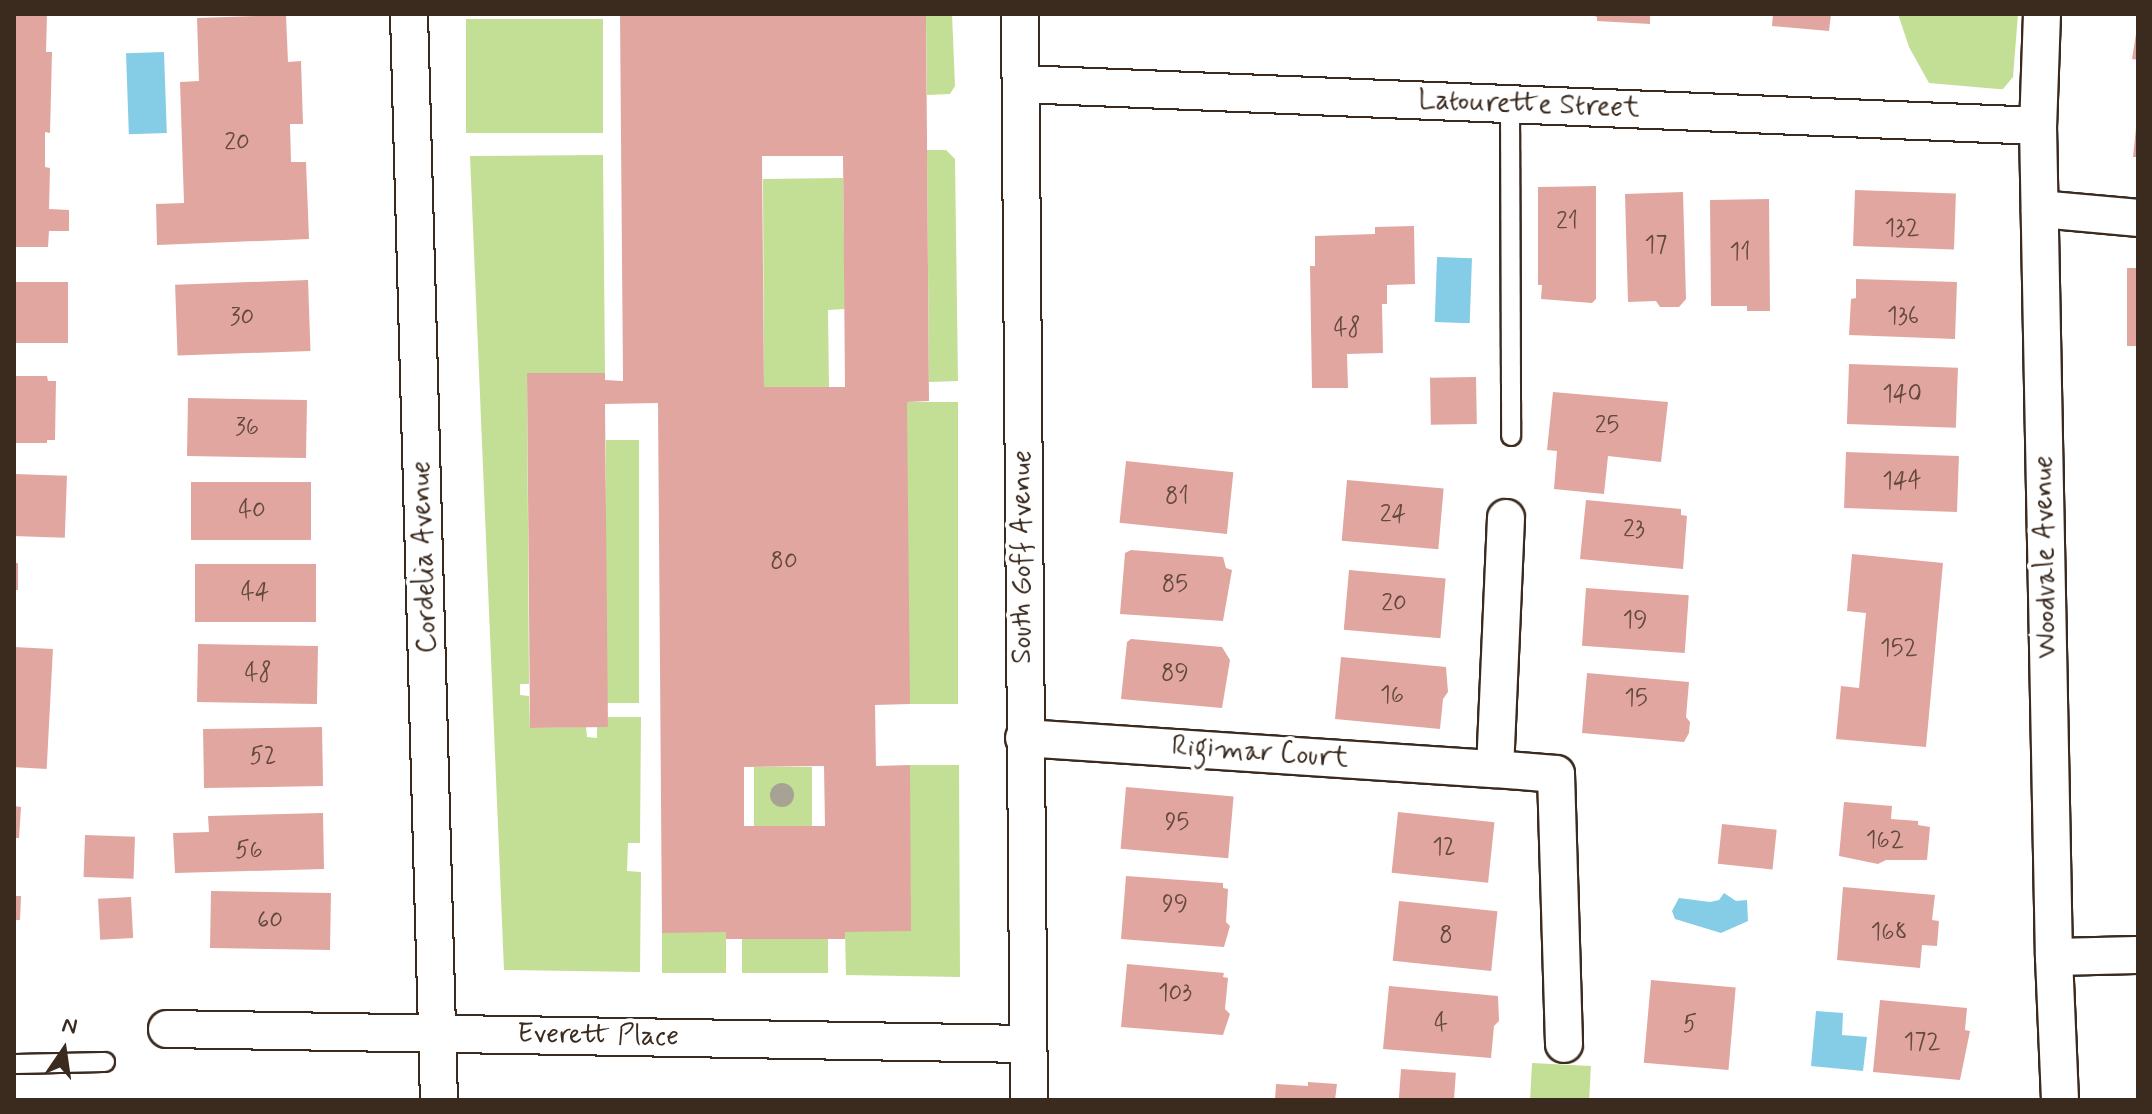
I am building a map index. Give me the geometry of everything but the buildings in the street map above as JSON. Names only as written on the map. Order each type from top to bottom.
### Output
[{"type":"street","name":"Cordelia Avenue","points":[[409,14],[439,1100]]},
{"type":"street","name":"South Goff Avenue","points":[[1020,14],[1029,1100]]},
{"type":"street","name":"Woodvale Avenue","points":[[2042,14],[2038,126],[2054,957],[2060,1100]]},
{"type":"street","name":"Latourette Street","points":[[1021,84],[2038,126]]},
{"type":"street","points":[[2040,209],[2138,218]]},
{"type":"street","points":[[1495,769],[1506,518]]},
{"type":"street","name":"Rigimar Court","points":[[1024,738],[1556,774],[1564,1044]]},
{"type":"street","points":[[2054,957],[2138,955]]},
{"type":"street","name":"Everett Place","points":[[167,1029],[1028,1044]]},
{"type":"lane","points":[[1510,104],[1511,436]]},
{"type":"lane","points":[[14,1064],[105,1062]]},
{"type":"green space","points":[[926,14],[952,14],[955,86],[950,94],[927,95]]},
{"type":"green space","points":[[1898,14],[2018,14],[2013,77],[2003,89],[1929,83],[1909,47]]},
{"type":"green space","points":[[466,19],[603,19],[603,133],[466,133]]},
{"type":"green space","points":[[927,150],[946,150],[955,159],[958,381],[929,382]]},
{"type":"green space","points":[[603,155],[605,373],[527,374],[529,684],[520,684],[520,695],[529,696],[530,728],[586,727],[587,737],[597,738],[597,727],[608,727],[608,717],[641,717],[640,843],[628,843],[627,871],[641,872],[640,972],[504,970],[470,156]]},
{"type":"green space","points":[[843,178],[845,309],[828,310],[829,387],[764,387],[763,179]]},
{"type":"green space","points":[[907,402],[958,402],[958,704],[907,704]]},
{"type":"green space","points":[[606,440],[639,440],[639,703],[606,703]]},
{"type":"green space","points":[[910,765],[959,765],[960,977],[846,975],[845,932]]},
{"type":"green space","points":[[754,767],[812,767],[812,826],[754,826]]},
{"type":"green space","points":[[662,932],[726,932],[726,973],[662,973]]},
{"type":"green space","points":[[742,939],[828,939],[828,973],[742,973]]},
{"type":"green space","points":[[1532,1063],[1591,1066],[1589,1100],[1530,1100]]},
{"type":"water","points":[[164,52],[167,133],[129,134],[126,53]]},
{"type":"water","points":[[1437,257],[1472,258],[1470,323],[1435,322]]},
{"type":"water","points":[[1724,893],[1736,901],[1747,900],[1748,921],[1721,933],[1675,919],[1672,911],[1679,898],[1710,902],[1719,900]]},
{"type":"water","points":[[1816,1011],[1843,1013],[1842,1035],[1867,1037],[1863,1071],[1811,1066]]}]
